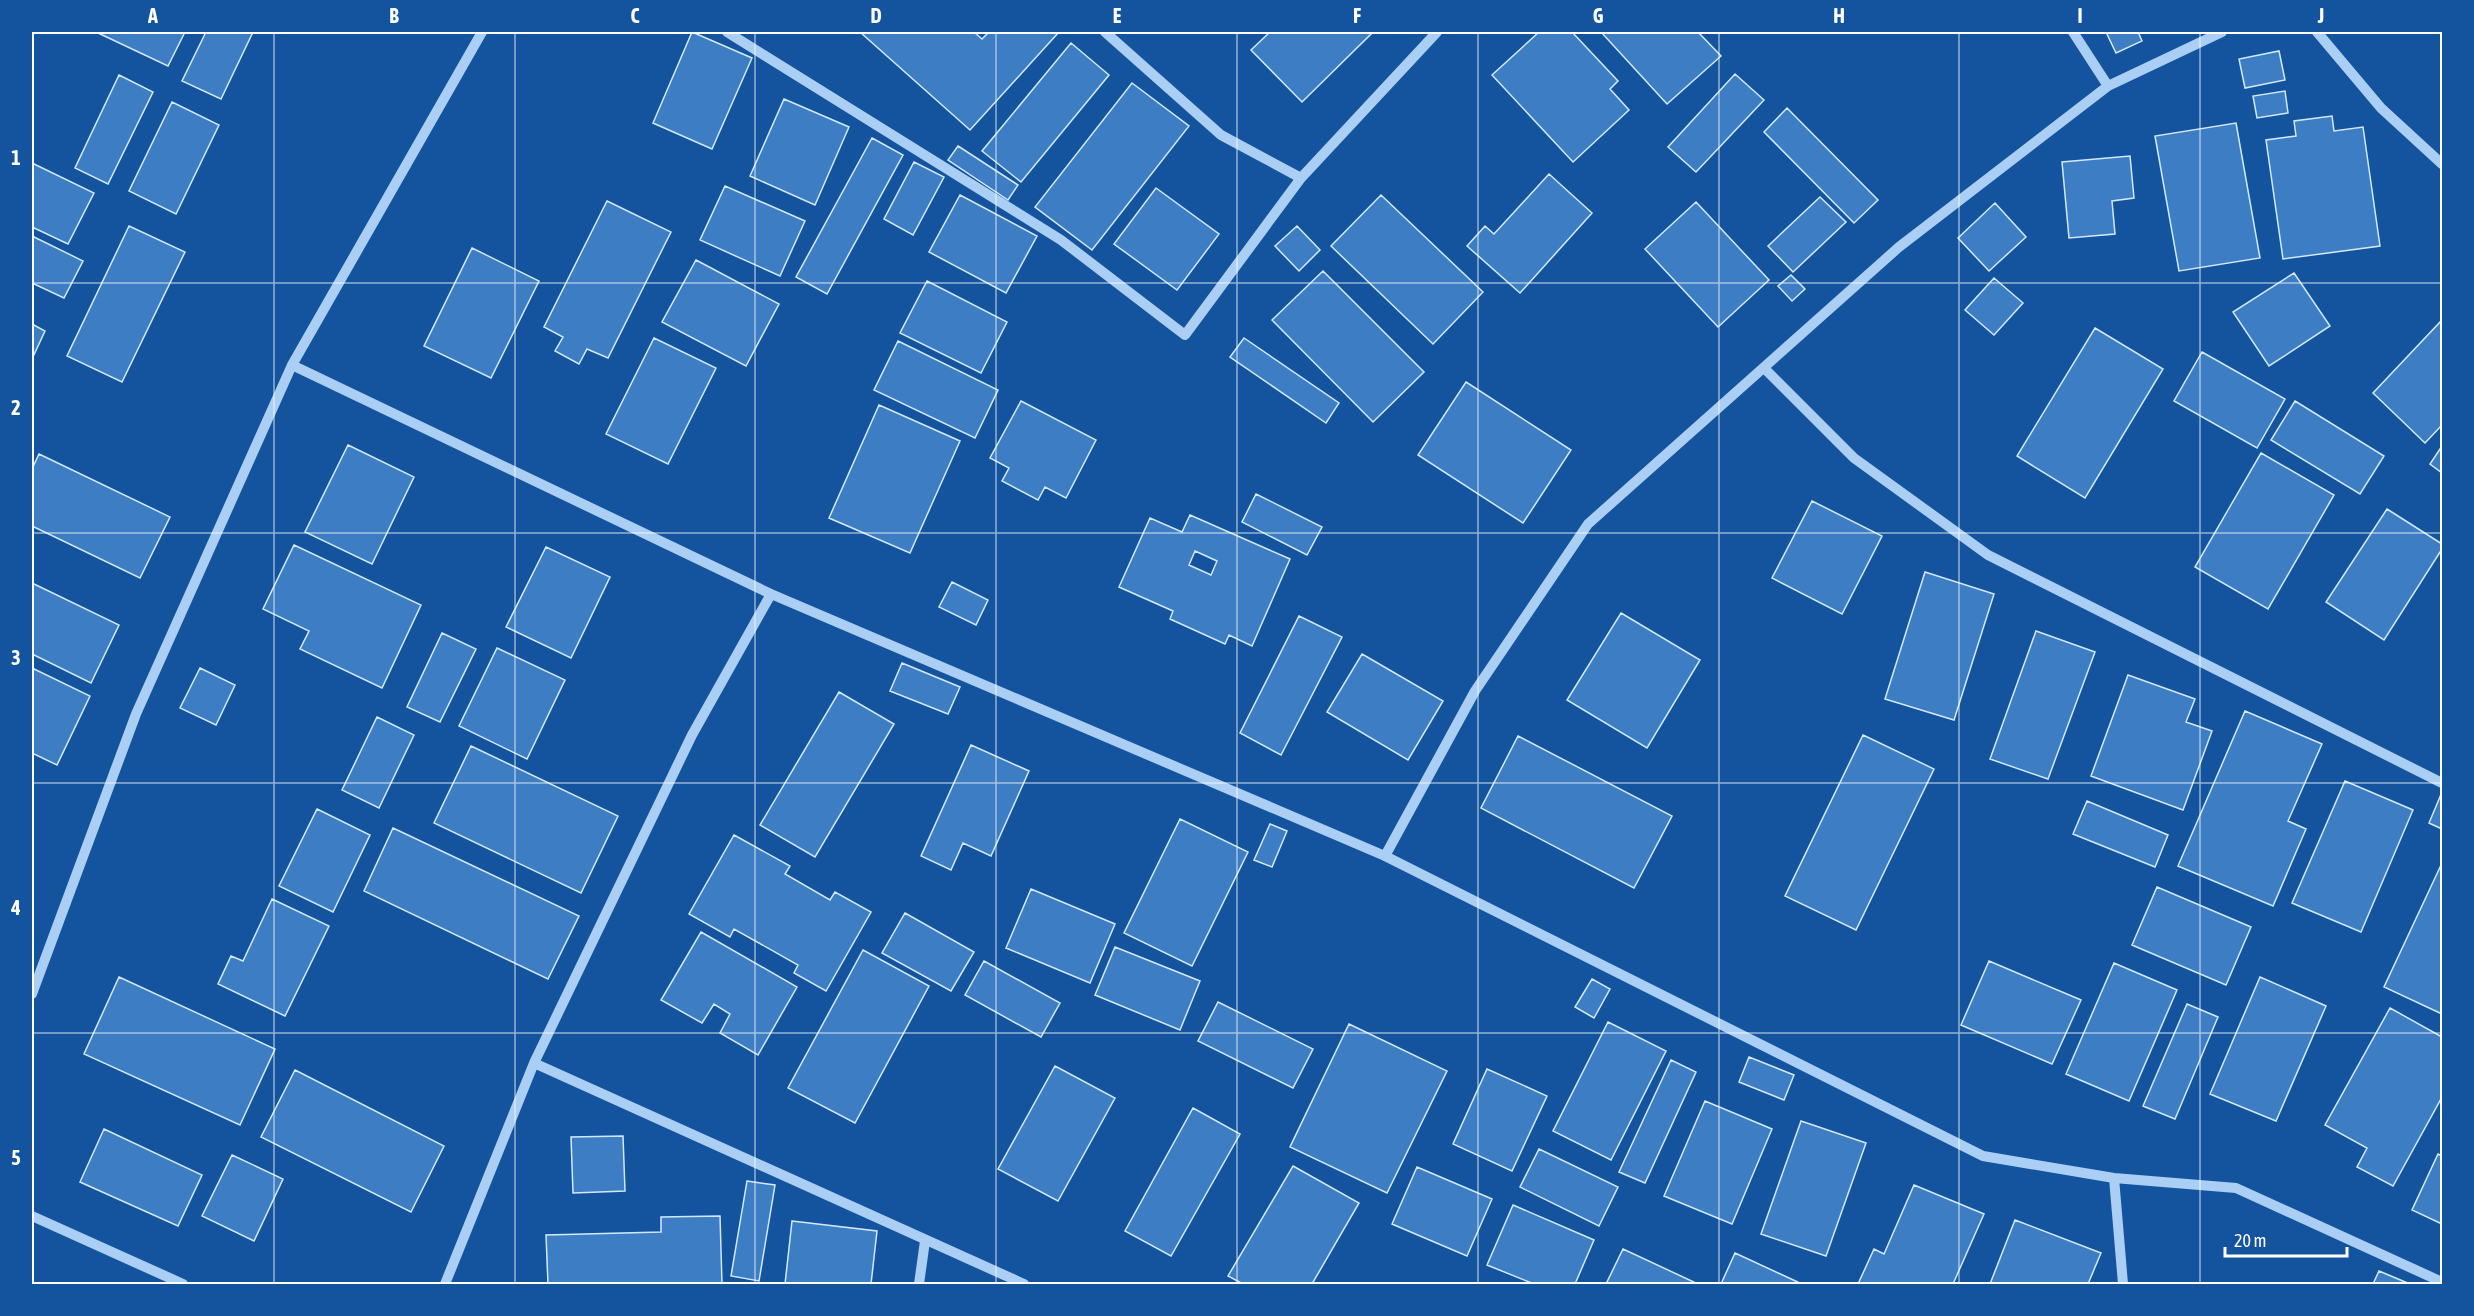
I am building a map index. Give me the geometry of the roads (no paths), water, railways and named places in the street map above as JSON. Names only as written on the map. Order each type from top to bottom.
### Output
[{"type":"street","points":[[32,994],[136,714],[292,365],[482,32]]},
{"type":"street","points":[[727,32],[1061,240],[1185,335],[1301,178],[1437,32]]},
{"type":"street","points":[[1105,32],[1221,135],[1301,178]]},
{"type":"street","points":[[2073,32],[2108,86]]},
{"type":"street","points":[[1385,856],[1475,691],[1588,524],[1899,247],[2108,86],[2222,32]]},
{"type":"street","points":[[2317,32],[2381,108],[2442,164]]},
{"type":"street","points":[[292,365],[771,594],[1385,856],[1983,1156],[2114,1178],[2236,1188],[2442,1282]]},
{"type":"street","points":[[1764,368],[1854,458],[1988,555],[2442,783]]},
{"type":"street","points":[[446,1284],[534,1063],[692,735],[771,594]]},
{"type":"street","points":[[534,1063],[1024,1284]]},
{"type":"street","points":[[2114,1178],[2123,1284]]},
{"type":"street","points":[[32,1216],[183,1284]]},
{"type":"street","points":[[919,1284],[925,1240]]}]
